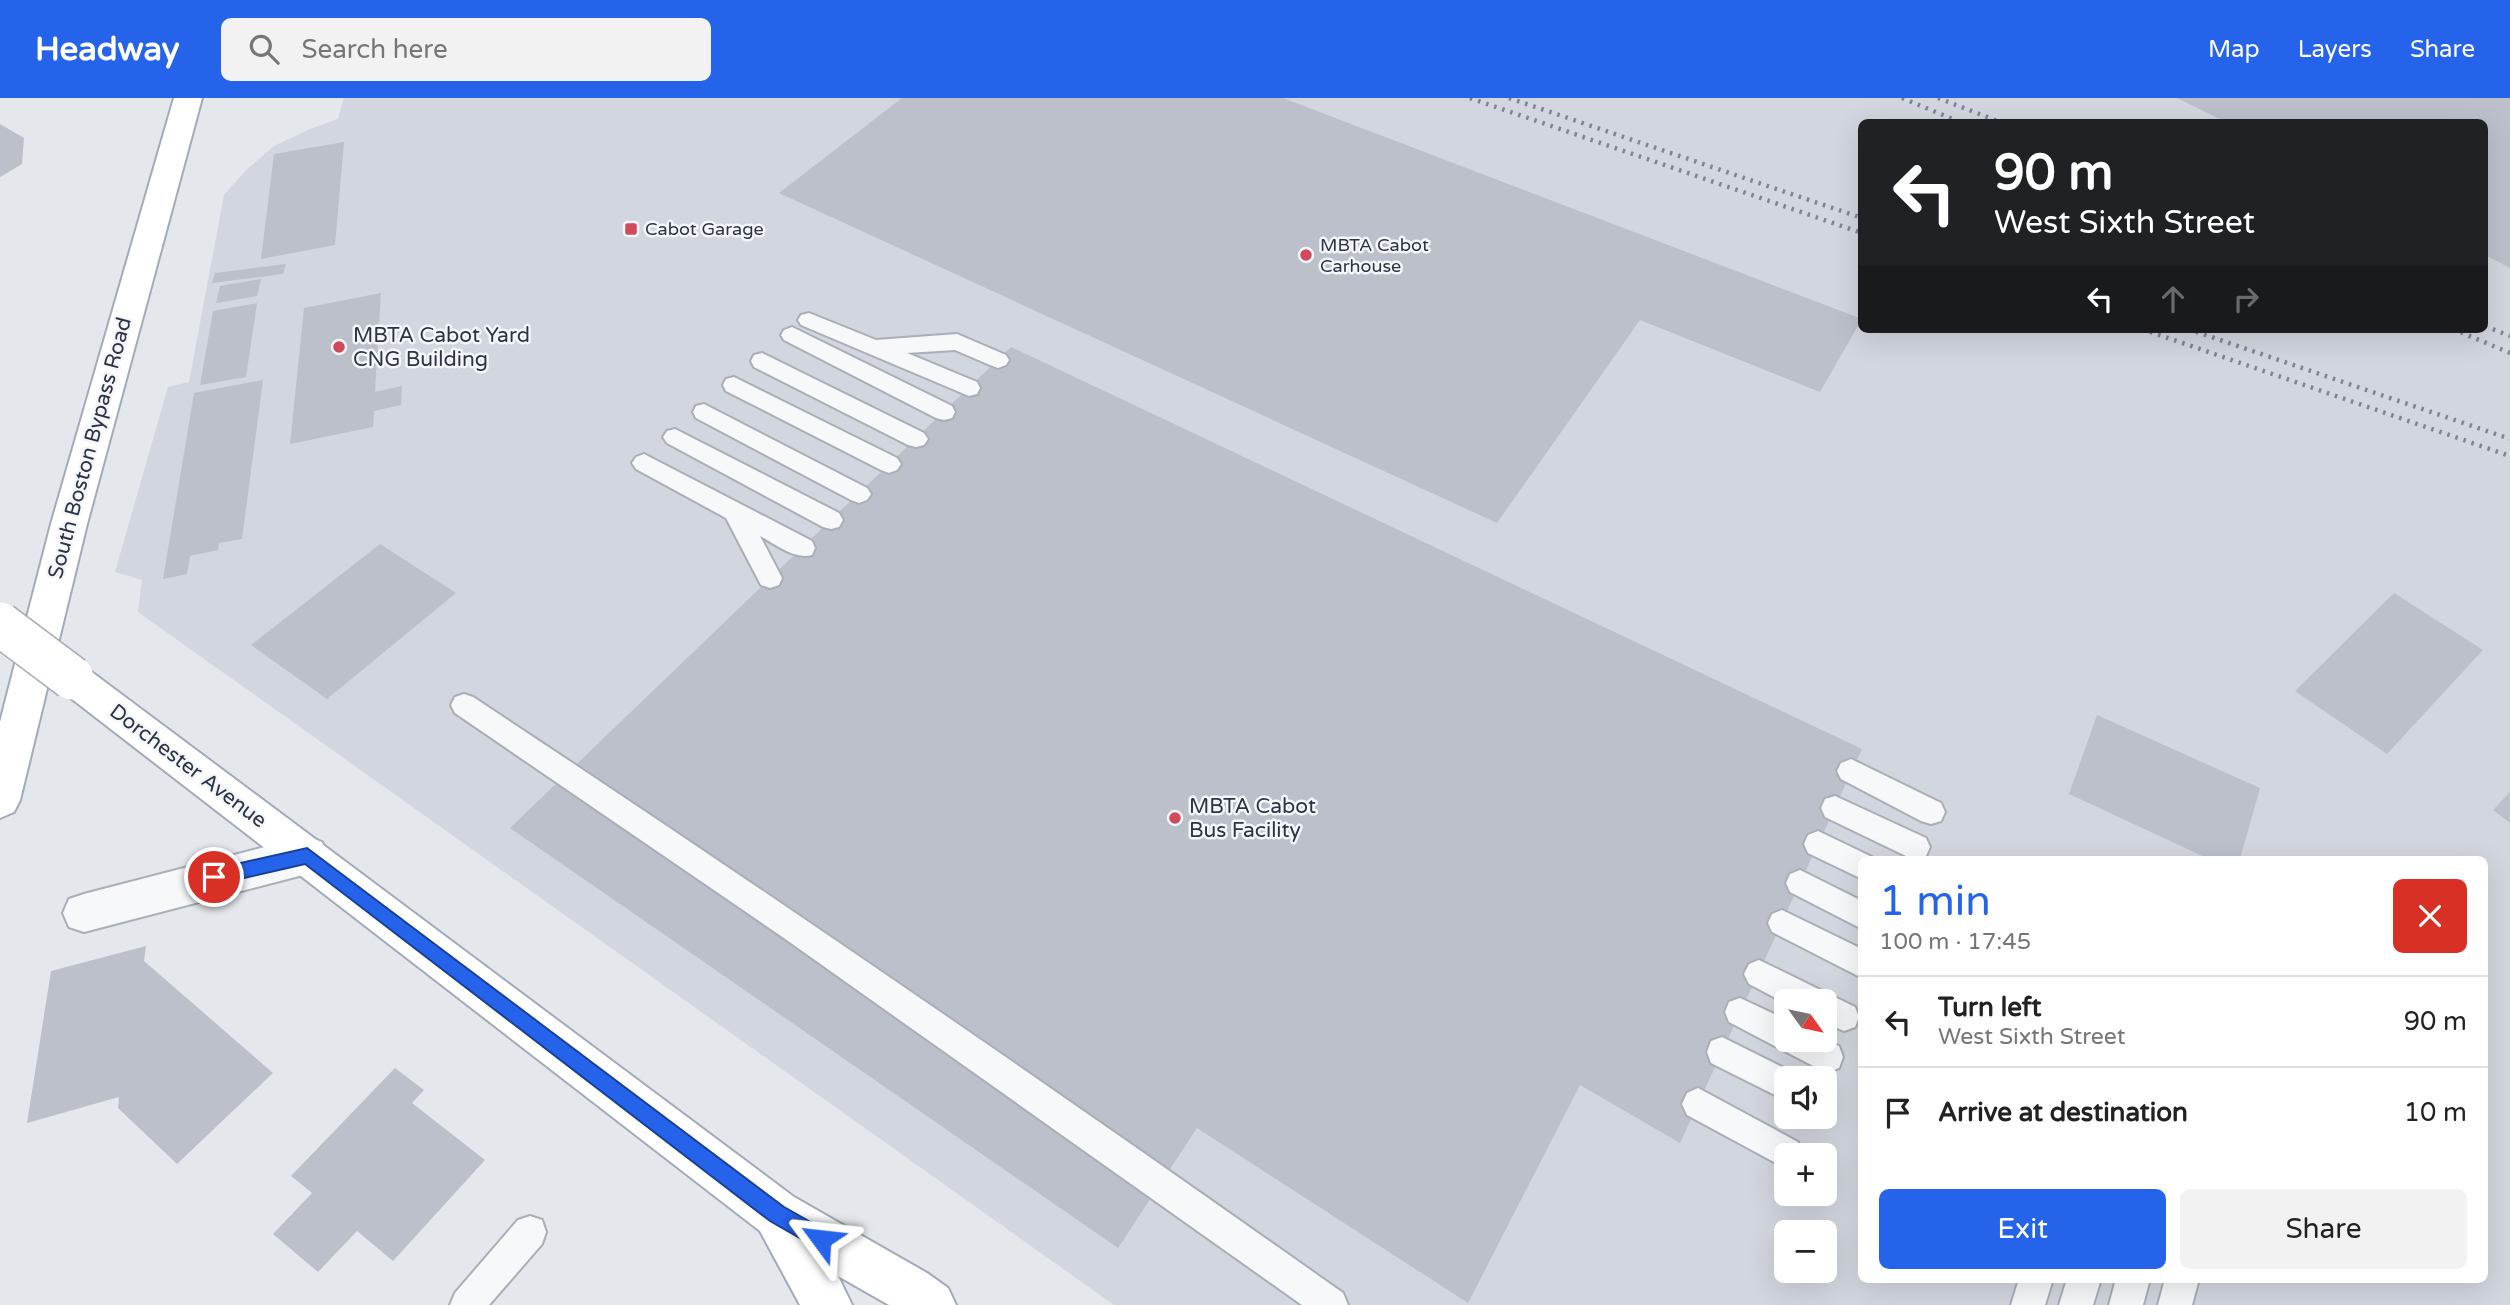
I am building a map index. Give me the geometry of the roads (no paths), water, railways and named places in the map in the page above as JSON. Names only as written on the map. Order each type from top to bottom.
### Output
[{"type":"main road","name":"South Boston Bypass Road","points":[[0,800],[69,524],[188,98]]},
{"type":"main road","name":"Dorchester Avenue","points":[[0,624],[777,1214],[910,1290],[931,1305]]},
{"type":"main road","name":"Dorchester Avenue","points":[[777,1214],[827,1305]]},
{"type":"street","points":[[84,912],[307,855]]},
{"type":"lane","points":[[809,320],[969,388]]},
{"type":"lane","points":[[792,335],[944,412]]},
{"type":"lane","points":[[872,347],[957,342],[998,360]]},
{"type":"lane","points":[[762,361],[916,439]]},
{"type":"lane","points":[[734,385],[889,464]]},
{"type":"lane","points":[[704,412],[859,494]]},
{"type":"lane","points":[[675,437],[831,520]]},
{"type":"lane","points":[[644,463],[803,548]]},
{"type":"lane","points":[[734,511],[770,578]]},
{"type":"lane","points":[[464,705],[567,773],[1127,1160],[1331,1305]]},
{"type":"lane","points":[[1851,771],[1931,812]]},
{"type":"lane","points":[[1835,808],[1916,847]]},
{"type":"lane","points":[[1818,844],[1858,864]]},
{"type":"lane","points":[[1800,883],[1858,914]]},
{"type":"lane","points":[[1782,923],[1858,962]]},
{"type":"lane","points":[[1759,974],[1788,989]]},
{"type":"lane","points":[[1740,1012],[1774,1029]]},
{"type":"lane","points":[[1722,1052],[1774,1079]]},
{"type":"lane","points":[[1818,1052],[1828,1057]]},
{"type":"lane","points":[[1699,1104],[1774,1146]]},
{"type":"lane","points":[[467,1305],[530,1232]]},
{"type":"lane","points":[[2028,1305],[2035,1283]]},
{"type":"lane","points":[[2076,1305],[2083,1283]]},
{"type":"lane","points":[[2126,1305],[2132,1283]]},
{"type":"lane","points":[[2175,1305],[2181,1283]]},
{"type":"railway","points":[[1470,98],[1858,232]]},
{"type":"railway","points":[[1509,98],[1858,217]]},
{"type":"railway","points":[[1902,98],[1953,119]]},
{"type":"railway","points":[[1938,98],[1992,119]]},
{"type":"railway","points":[[2488,327],[2510,336]]},
{"type":"railway","points":[[2154,333],[2510,456]]},
{"type":"railway","points":[[2200,333],[2510,439]]},
{"type":"railway","points":[[2462,333],[2510,353]]},
{"type":"place","name":"Cabot Garage","points":[[631,229]]},
{"type":"place","name":"MBTA Cabot Carhouse","points":[[1306,255]]},
{"type":"place","name":"MBTA Cabot Yard CNG Building","points":[[339,347]]},
{"type":"place","name":"MBTA Cabot Bus Facility","points":[[1175,818]]}]
